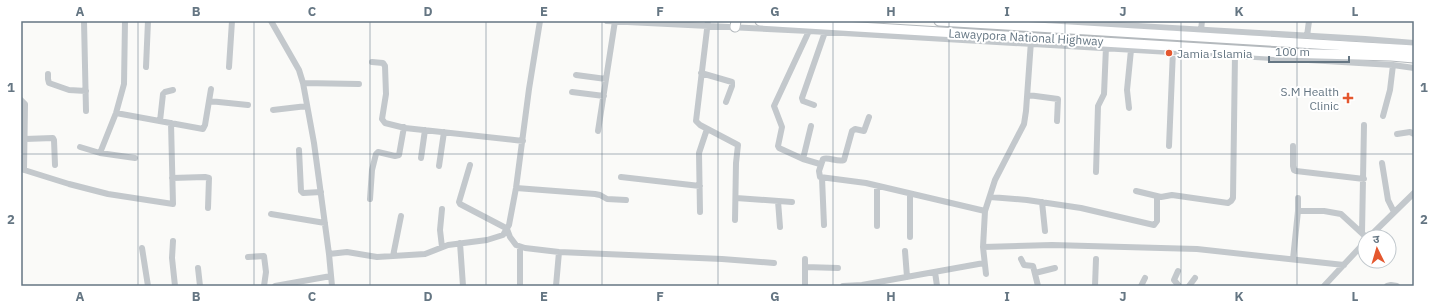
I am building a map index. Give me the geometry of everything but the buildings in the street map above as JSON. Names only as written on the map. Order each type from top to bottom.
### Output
[{"type":"highway","name":"Lawaypora National Highway","points":[[760,21],[843,24],[1031,41],[1106,45],[1138,43],[1173,49],[1235,53],[1391,56],[1414,58]]},
{"type":"highway","points":[[939,21],[1414,50]]},
{"type":"street","points":[[84,21],[86,111]]},
{"type":"street","points":[[100,153],[116,113],[124,84],[125,21]]},
{"type":"street","points":[[146,67],[148,21]]},
{"type":"street","points":[[228,67],[232,21]]},
{"type":"street","points":[[271,21],[299,70],[303,83],[321,192],[332,286]]},
{"type":"street","points":[[329,254],[347,252],[377,257],[424,254],[448,245],[493,239],[503,235],[507,229],[516,188],[529,89],[540,21]]},
{"type":"street","points":[[607,21],[736,24],[825,32],[1031,41],[1028,95],[1024,124],[1000,169],[985,211],[983,247],[986,274]]},
{"type":"street","points":[[598,131],[615,21]]},
{"type":"street","points":[[1051,21],[1115,23],[1201,30],[1414,43]]},
{"type":"street","points":[[1201,30],[1202,21]]},
{"type":"street","points":[[1307,36],[1309,21]]},
{"type":"street","points":[[708,24],[696,121],[707,129],[738,145],[736,163],[735,220]]},
{"type":"street","points":[[809,31],[774,106],[782,128],[778,147],[802,159],[820,164]]},
{"type":"street","points":[[814,105],[803,101],[802,97],[825,32]]},
{"type":"street","points":[[1096,172],[1098,106],[1104,94],[1106,45],[1131,50],[1173,49],[1169,146]]},
{"type":"street","points":[[1130,108],[1127,90],[1131,50]]},
{"type":"street","points":[[1136,190],[1161,197],[1172,195],[1228,202],[1231,201],[1233,198],[1234,168],[1235,53],[1393,65],[1414,68]]},
{"type":"street","points":[[372,62],[383,63],[385,66],[386,94],[383,121],[388,125],[523,141]]},
{"type":"street","points":[[1383,116],[1390,90],[1393,65]]},
{"type":"street","points":[[701,73],[732,82],[726,102]]},
{"type":"street","points":[[48,74],[49,82],[69,90],[86,91]]},
{"type":"street","points":[[576,75],[606,79]]},
{"type":"street","points":[[303,83],[359,84]]},
{"type":"street","points":[[116,113],[204,128],[210,89]]},
{"type":"street","points":[[160,121],[163,94],[173,90]]},
{"type":"street","points":[[572,92],[604,96]]},
{"type":"street","points":[[1028,95],[1058,99],[1057,121]]},
{"type":"street","points":[[21,100],[25,104],[23,169],[108,194],[173,204],[171,123]]},
{"type":"street","points":[[209,101],[248,105]]},
{"type":"street","points":[[274,110],[308,106]]},
{"type":"street","points":[[824,225],[822,178],[818,174],[820,164],[824,158],[840,161],[844,160],[852,130],[855,129],[864,131],[869,117]]},
{"type":"street","points":[[802,159],[811,126]]},
{"type":"street","points":[[1364,126],[1364,229]]},
{"type":"street","points":[[370,199],[372,174],[376,154],[378,152],[395,156],[399,155],[404,128]]},
{"type":"street","points":[[700,212],[700,149],[707,129]]},
{"type":"street","points":[[421,158],[425,130]]},
{"type":"street","points":[[439,166],[444,132]]},
{"type":"street","points":[[1397,134],[1410,132],[1414,134]]},
{"type":"street","points":[[25,139],[53,138],[55,164]]},
{"type":"street","points":[[1293,146],[1293,166],[1294,170],[1296,171],[1364,179]]},
{"type":"street","points":[[80,147],[100,153],[135,158]]},
{"type":"street","points":[[299,150],[301,191],[303,193],[321,192]]},
{"type":"street","points":[[1382,163],[1388,200],[1394,212]]},
{"type":"street","points":[[470,166],[459,202],[460,204],[504,226],[514,242],[520,246],[559,252],[722,259],[774,263]]},
{"type":"street","points":[[621,177],[700,186]]},
{"type":"street","points":[[172,178],[209,178],[208,208]]},
{"type":"street","points":[[822,178],[860,182],[985,211]]},
{"type":"street","points":[[877,186],[877,226]]},
{"type":"street","points":[[516,188],[595,194],[607,199],[626,200]]},
{"type":"street","points":[[1377,229],[1414,193]]},
{"type":"street","points":[[910,194],[910,237]]},
{"type":"street","points":[[990,197],[1091,209],[1154,225],[1157,221],[1157,196]]},
{"type":"street","points":[[736,198],[792,202]]},
{"type":"street","points":[[1293,259],[1298,198]]},
{"type":"street","points":[[778,201],[780,227]]},
{"type":"street","points":[[1042,202],[1045,231]]},
{"type":"street","points":[[442,209],[440,230],[442,247]]},
{"type":"street","points":[[1298,211],[1324,211],[1341,214],[1357,229]]},
{"type":"street","points":[[271,214],[325,223]]},
{"type":"street","points":[[393,256],[401,216]]},
{"type":"street","points":[[173,241],[172,258],[175,286]]},
{"type":"street","points":[[460,244],[463,286]]},
{"type":"street","points":[[983,247],[1052,245],[1220,251],[1344,265]]},
{"type":"street","points":[[520,246],[520,286]]},
{"type":"street","points":[[142,248],[148,286]]},
{"type":"street","points":[[905,251],[907,277]]},
{"type":"street","points":[[1324,286],[1357,251]]},
{"type":"street","points":[[556,286],[559,252]]},
{"type":"street","points":[[248,257],[264,256],[266,272],[264,286]]},
{"type":"street","points":[[805,259],[805,286]]},
{"type":"street","points":[[1021,259],[1024,265],[1032,265],[1038,286]]},
{"type":"street","points":[[1095,286],[1096,259]]},
{"type":"street","points":[[843,286],[862,285],[984,263]]},
{"type":"street","points":[[805,267],[838,268]]},
{"type":"street","points":[[198,268],[200,286]]},
{"type":"street","points":[[1035,273],[1055,268]]},
{"type":"street","points":[[1178,271],[1174,280],[1179,286]]},
{"type":"street","points":[[935,272],[937,286]]},
{"type":"street","points":[[275,286],[331,276]]},
{"type":"street","points":[[1141,286],[1146,278]]},
{"type":"street","points":[[1188,286],[1195,278]]},
{"type":"street","points":[[1387,286],[1397,286]]},
{"type":"place","name":"Jamia Islamia","points":[[1169,53]]},
{"type":"place","name":"S.M Health Clinic","points":[[1348,98]]}]
